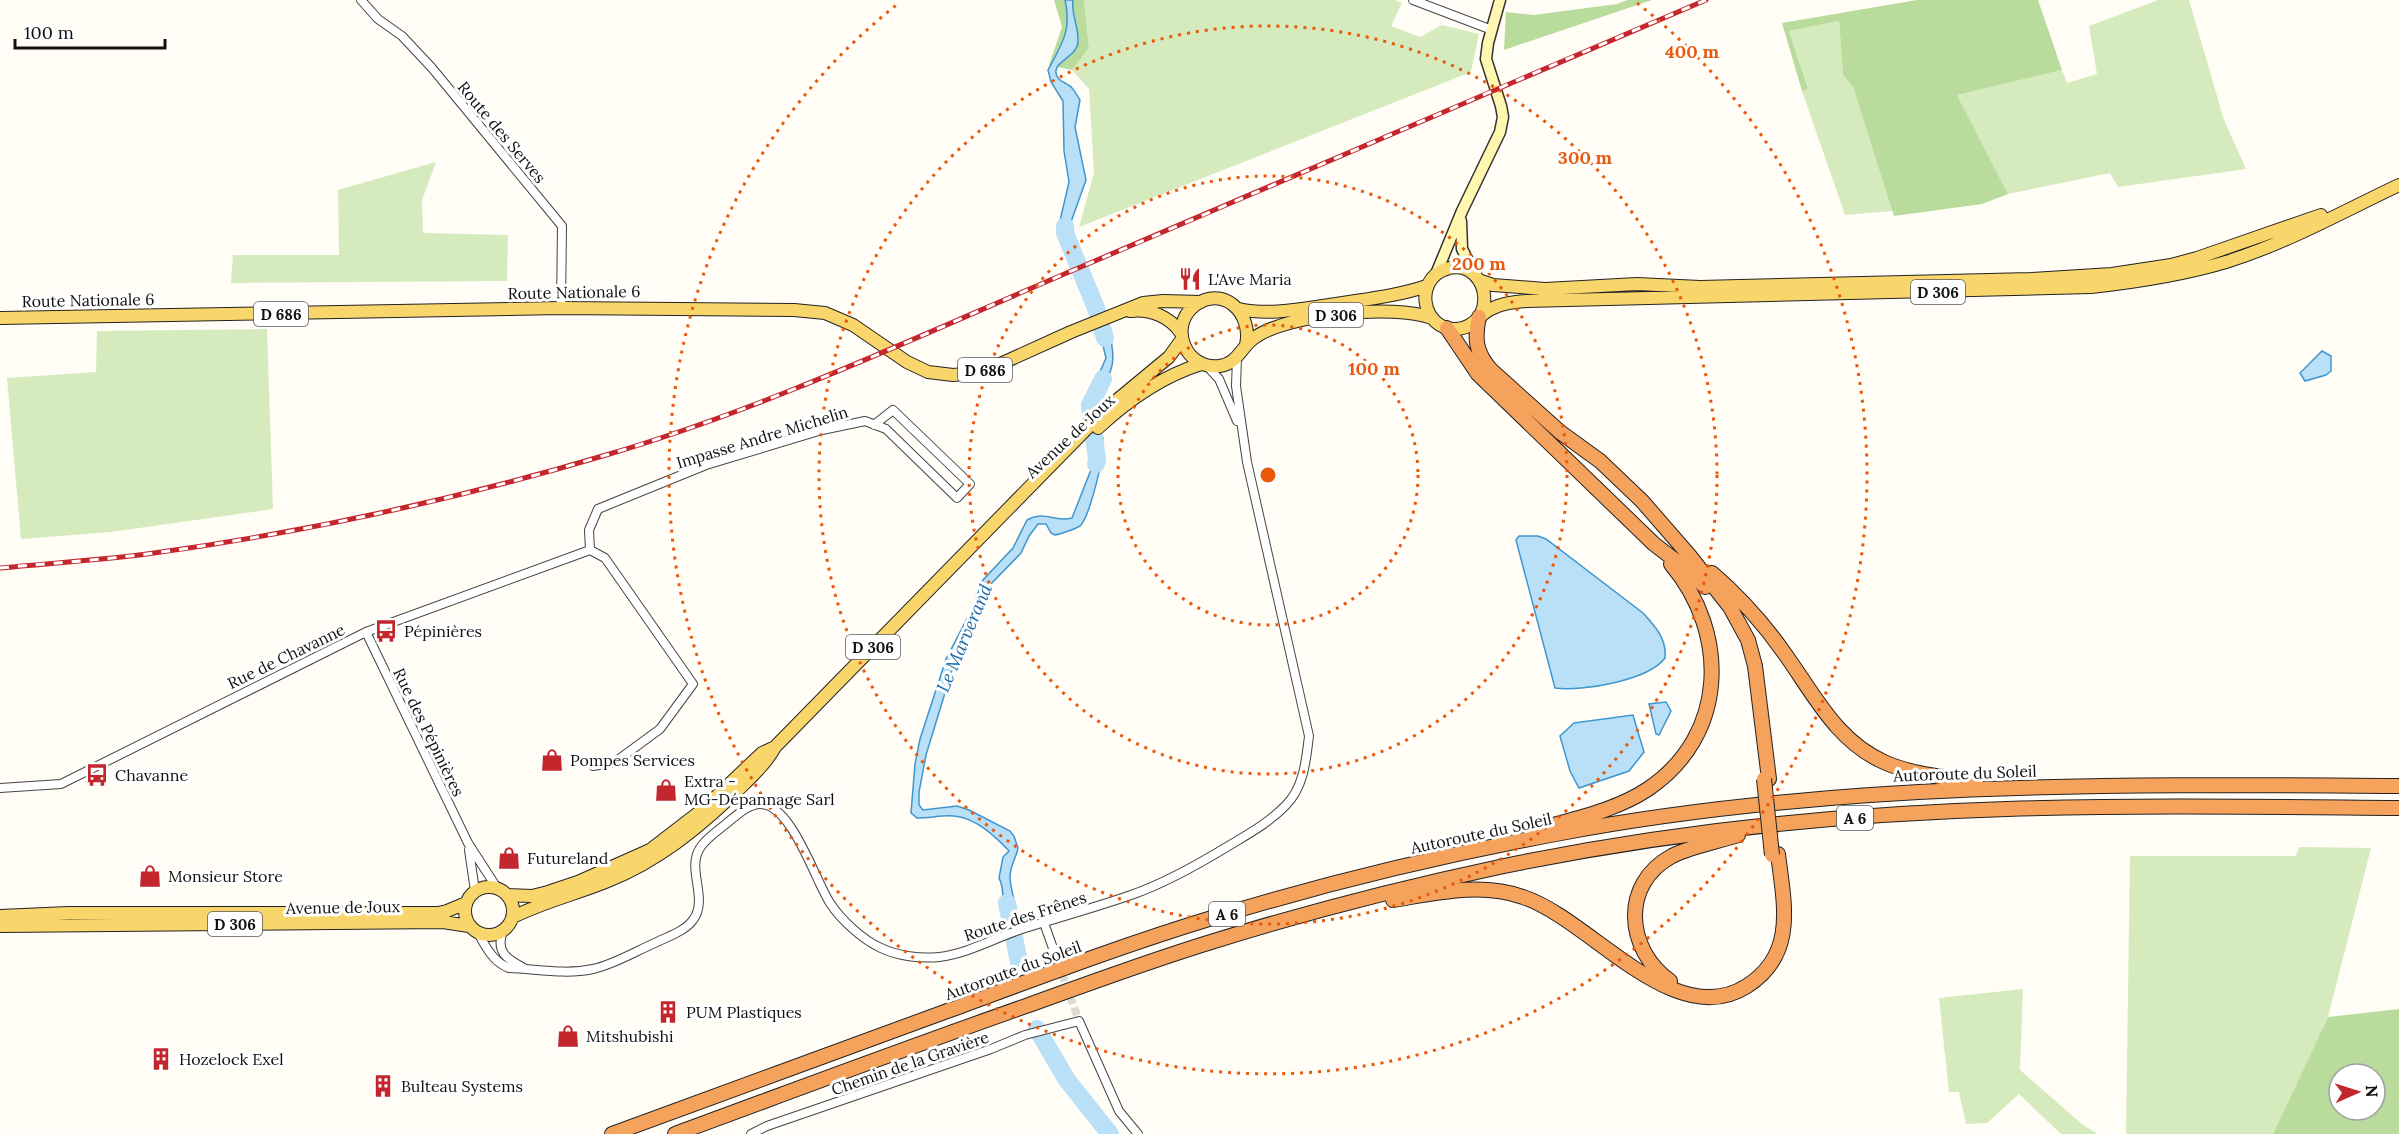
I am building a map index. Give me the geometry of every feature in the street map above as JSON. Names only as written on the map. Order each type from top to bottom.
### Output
[{"type":"highway","points":[[1320,910],[1454,891],[1508,892],[1538,902],[1572,921],[1658,983],[1685,995],[1714,997],[1732,993],[1751,983],[1764,972],[1777,954],[1784,926],[1758,683],[1748,640],[1730,607],[1642,501],[1600,461],[1560,432],[1491,370],[1476,346],[1476,330],[1480,316]]},
{"type":"highway","points":[[1447,328],[1478,374],[1654,544],[1701,583],[1725,610],[1738,633],[1747,658],[1767,779]]},
{"type":"highway","points":[[1467,852],[1624,802],[1658,781],[1677,763],[1689,746],[1701,723],[1709,698],[1713,665],[1710,642],[1705,621],[1695,598],[1678,572],[1654,544]]},
{"type":"highway","points":[[1689,555],[1727,586],[1765,626],[1827,717],[1853,743],[1876,758],[1901,768],[2002,787]]},
{"type":"highway","name":"Autoroute du Soleil","points":[[612,1134],[993,994],[1198,923],[1373,873],[1563,833],[1725,809],[1883,793],[2002,787],[2143,785],[2399,786]]},
{"type":"highway","name":"A 6","points":[[675,1134],[1133,967],[1207,943],[1320,910],[1507,866],[1629,843],[1778,824],[1893,814],[2143,807],[2399,808]]},
{"type":"highway","points":[[1775,855],[1778,928],[1770,952],[1754,973],[1740,983],[1724,989],[1698,991],[1671,982],[1656,970],[1640,946],[1635,923],[1637,900],[1650,875],[1666,860],[1682,852],[1778,824]]},
{"type":"main road","points":[[1462,211],[1460,235],[1462,249],[1485,294],[1480,316],[1461,329],[1447,328],[1431,318],[1425,303],[1427,286],[1436,274],[1462,211],[1500,132],[1503,117],[1486,59],[1500,0]]},
{"type":"main road","name":"D 306","points":[[1480,316],[1508,302],[1527,300],[2072,284],[2198,258],[2243,244],[2381,193],[2399,184]]},
{"type":"main road","points":[[1436,274],[1443,270],[1457,268],[1464,269],[1478,279]]},
{"type":"main road","name":"D 306","points":[[1478,279],[1493,285],[1545,289],[1637,284],[1700,287],[2072,284]]},
{"type":"main road","name":"D 306","points":[[1239,309],[1263,313],[1297,310],[1389,296],[1427,286]]},
{"type":"main road","points":[[1221,300],[1239,309],[1248,326],[1246,345],[1237,358],[1223,366],[1204,365],[1192,358],[1185,349],[1181,336],[1184,318],[1189,311],[1201,302],[1221,300]]},
{"type":"main road","name":"Route Nationale 6","points":[[0,318],[561,308],[794,310],[825,313],[853,325],[928,372],[953,375],[975,373],[996,366],[1088,325],[1153,301],[1201,302]]},
{"type":"main road","name":"Route Nationale 6","points":[[1118,313],[1136,310],[1152,313],[1169,320],[1181,336]]},
{"type":"main road","name":"D 306","points":[[1246,345],[1255,337],[1275,327],[1345,313],[1388,311],[1420,314],[1431,318]]},
{"type":"main road","name":"Avenue de Joux","points":[[513,917],[533,907],[609,881],[682,840],[767,762],[775,747],[970,547],[1019,508],[1106,410],[1169,357],[1181,336]]},
{"type":"main road","name":"Avenue de Joux","points":[[1080,441],[1167,377],[1204,365]]},
{"type":"main road","name":"Avenue de Joux","points":[[502,891],[521,897],[548,892],[609,869],[650,850],[702,810],[762,753],[775,747]]},
{"type":"main road","points":[[482,888],[502,891],[512,905],[513,917],[503,931],[490,936],[474,930],[465,919],[466,903],[475,891],[482,888]]},
{"type":"main road","name":"Avenue de Joux","points":[[0,916],[68,913],[438,913],[466,903]]},
{"type":"main road","name":"Avenue de Joux","points":[[0,926],[443,922],[474,930]]},
{"type":"street","name":"Route des Serves","points":[[361,0],[378,19],[402,36],[432,68],[562,226],[561,308]]},
{"type":"street","points":[[1413,0],[1492,30]]},
{"type":"street","name":"Route des Frênes","points":[[474,930],[492,957],[501,966],[568,972],[596,968],[685,928],[692,921],[698,909],[695,863],[699,848],[750,806],[758,804],[770,806],[780,812],[808,859],[829,902],[842,918],[875,945],[885,950],[927,958],[949,955],[1025,928],[1133,895],[1198,865],[1263,826],[1289,803],[1304,774],[1309,736],[1240,428],[1236,386],[1237,358]]},
{"type":"street","name":"Route des Frênes","points":[[1204,365],[1220,379],[1240,428]]},
{"type":"street","name":"Impasse Andre Michelin","points":[[590,549],[589,530],[598,508],[706,465],[822,430],[865,421],[874,425],[885,429],[957,498],[970,484],[893,410],[874,425]]},
{"type":"street","points":[[590,549],[605,558],[693,684],[660,729],[615,762],[593,766]]},
{"type":"street","name":"Rue de Chavanne","points":[[0,788],[60,784],[366,632],[590,549]]},
{"type":"street","name":"Rue des Pépinières","points":[[366,632],[468,843],[502,891]]},
{"type":"street","name":"Rue des Pépinières","points":[[468,843],[475,891]]},
{"type":"street","points":[[1044,922],[1054,951]]},
{"type":"street","points":[[503,931],[500,946],[503,954],[525,969]]},
{"type":"street","name":"Chemin de la Gravière","points":[[751,1134],[767,1126],[992,1049],[1025,1035],[1079,1021],[1119,1111],[1138,1134]]},
{"type":"green space","points":[[1054,0],[1084,0],[1089,48],[1072,70],[1049,65],[1062,27]]},
{"type":"green space","points":[[1084,0],[1395,0],[1402,3],[1391,26],[1420,37],[1442,25],[1479,34],[1471,72],[1079,227],[1094,173],[1089,89],[1072,70],[1089,48]]},
{"type":"green space","points":[[1627,0],[1652,0],[1504,50],[1506,12],[1534,15],[1617,4]]},
{"type":"green space","points":[[1917,0],[2038,0],[2062,70],[1957,95],[2008,194],[1982,204],[1894,216],[1853,87],[1843,75],[1839,21],[1789,31],[1808,88],[1802,91],[1782,23]]},
{"type":"green space","points":[[2158,0],[2189,0],[2224,120],[2246,169],[2118,187],[2110,173],[2008,194],[1957,95],[2062,70],[2067,83],[2097,74],[2089,26]]},
{"type":"green space","points":[[1839,21],[1843,75],[1853,87],[1893,211],[1845,215],[1802,91],[1808,87],[1789,31]]},
{"type":"green space","points":[[436,162],[422,200],[423,233],[508,235],[507,281],[231,283],[233,255],[339,255],[338,190]]},
{"type":"green space","points":[[267,329],[273,509],[111,532],[21,539],[7,378],[96,372],[97,331]]},
{"type":"green space","points":[[2299,847],[2371,848],[2328,1017],[2273,1134],[2126,1134],[2130,856],[2296,856]]},
{"type":"green space","points":[[2023,989],[2020,1070],[2083,1125],[2098,1134],[2061,1134],[2019,1094],[1987,1123],[1966,1124],[1959,1092],[1949,1092],[1939,998]]},
{"type":"green space","points":[[2399,1009],[2399,1134],[2273,1134],[2328,1017]]},
{"type":"water","points":[[1065,0],[1073,0],[1078,42],[1077,47],[1060,63],[1056,71],[1058,78],[1072,88],[1080,100],[1075,127],[1086,180],[1071,222],[1070,236],[1075,248],[1065,252],[1059,225],[1069,182],[1064,151],[1063,101],[1051,82],[1048,70],[1066,28]]},
{"type":"water","points":[[1109,326],[1113,357],[1111,370],[1095,402],[1091,401],[1091,392],[1106,358],[1099,329]]},
{"type":"water","points":[[2322,351],[2331,356],[2331,371],[2326,375],[2305,381],[2300,373]]},
{"type":"water","points":[[1101,437],[1103,438],[1098,476],[1081,525],[1055,535],[1051,533],[1046,524],[1038,524],[1021,553],[991,584],[978,617],[956,657],[926,755],[919,792],[919,805],[923,810],[957,806],[1010,831],[1014,836],[1018,848],[1010,873],[1015,908],[1012,926],[1005,917],[1002,884],[999,878],[1003,857],[1009,851],[991,834],[970,820],[950,816],[917,818],[911,813],[915,764],[920,739],[946,659],[972,609],[983,580],[1013,548],[1027,520],[1039,516],[1072,518],[1094,462],[1088,449]]},
{"type":"water","points":[[1519,536],[1538,536],[1546,539],[1643,613],[1662,639],[1665,658],[1645,673],[1614,683],[1581,688],[1555,688],[1516,540]]},
{"type":"water","points":[[1666,702],[1671,711],[1659,735],[1656,734],[1649,704]]},
{"type":"water","points":[[1633,715],[1644,752],[1629,771],[1579,788],[1570,771],[1560,736],[1574,723]]},
{"type":"waterway","name":"Le Marverand","points":[[1065,226],[1065,233],[1096,308],[1105,338]]},
{"type":"waterway","name":"Le Marverand","points":[[1096,464],[1090,405],[1103,379]]},
{"type":"waterway","name":"Le Marverand","points":[[1007,903],[1019,962]]},
{"type":"waterway","name":"Le Marverand","points":[[1037,1029],[1067,1080],[1110,1134]]},
{"type":"tunnel","points":[[1054,951],[1079,1021]]},
{"type":"railway","points":[[0,568],[96,560],[211,545],[382,513],[550,471],[665,437],[837,372],[1706,0]]},
{"type":"place","name":"L'Ave Maria","points":[[1190,279]]},
{"type":"place","name":"Pépinières","points":[[386,631]]},
{"type":"place","name":"Pompes Services","points":[[552,760]]},
{"type":"place","name":"Chavanne","points":[[97,775]]},
{"type":"place","name":"Extra - MG-Dépannage Sarl","points":[[666,790]]},
{"type":"place","name":"Futureland","points":[[509,858]]},
{"type":"place","name":"Monsieur Store","points":[[150,876]]},
{"type":"place","name":"PUM Plastiques","points":[[668,1012]]},
{"type":"place","name":"Mitshubishi","points":[[568,1036]]},
{"type":"place","name":"Hozelock Exel","points":[[161,1059]]},
{"type":"place","name":"Bulteau Systems","points":[[383,1086]]}]
